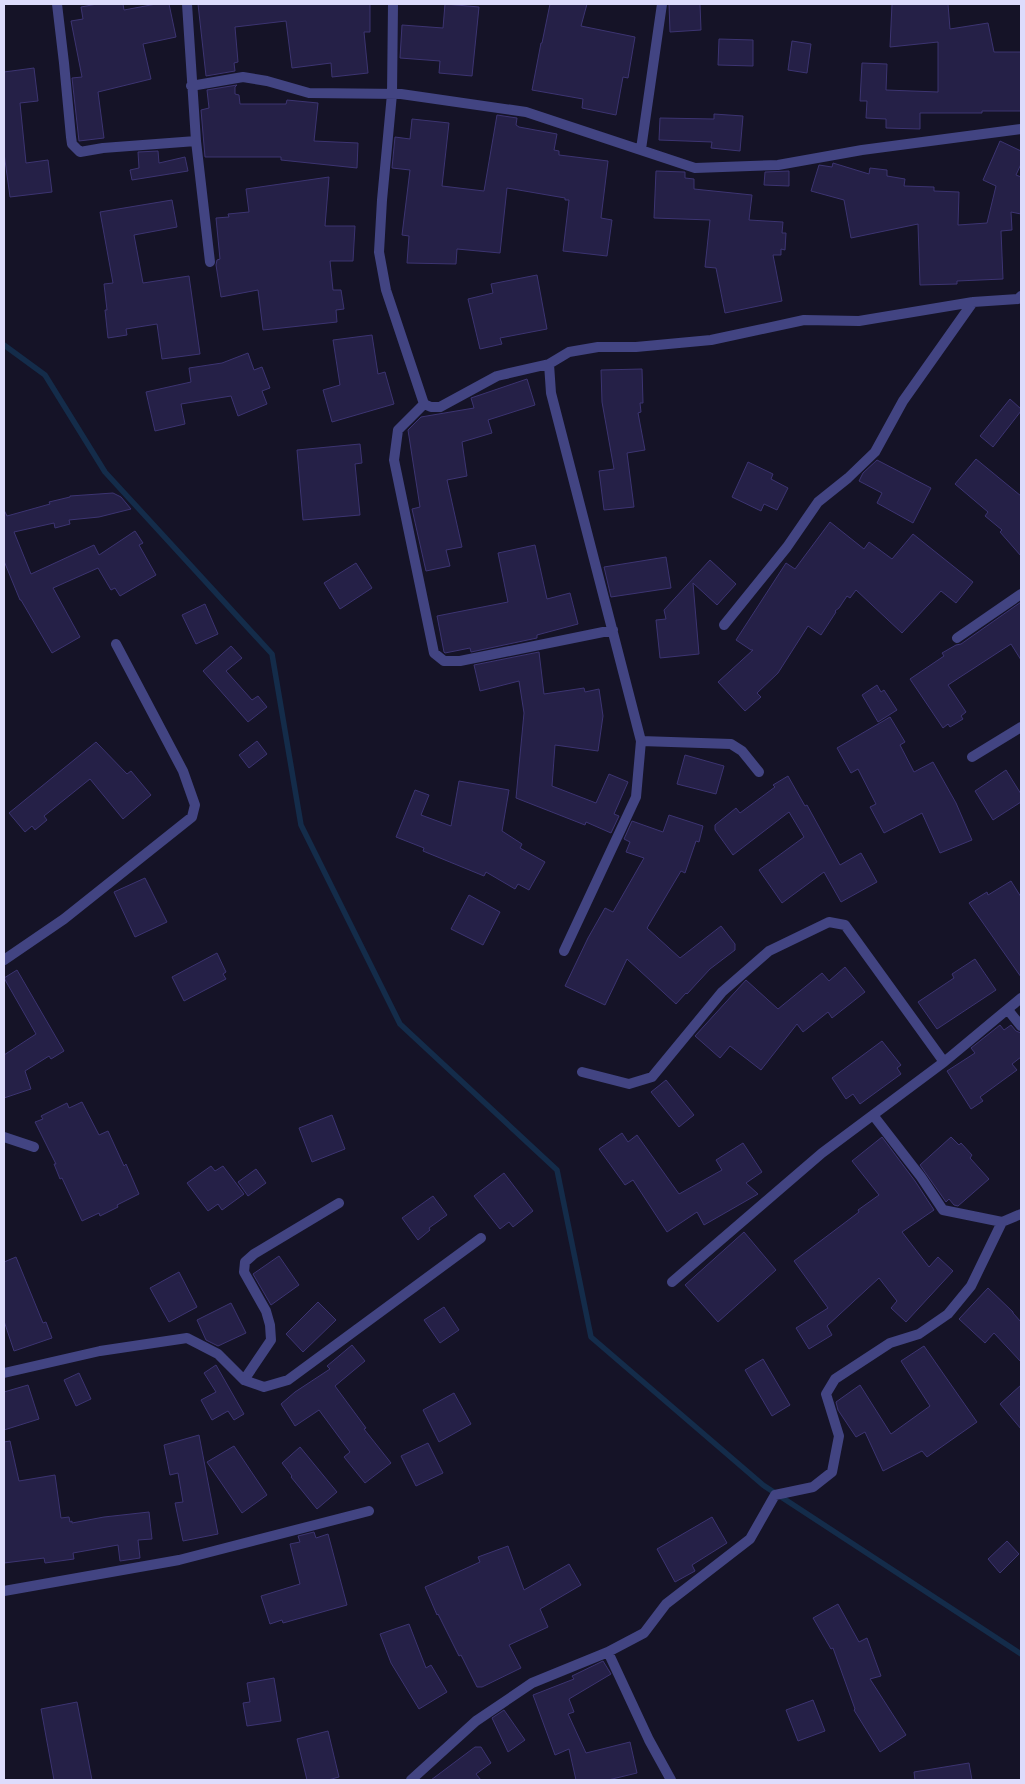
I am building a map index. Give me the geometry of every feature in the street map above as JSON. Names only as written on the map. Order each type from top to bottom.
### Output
[{"type":"street","points":[[57,4],[71,137],[75,149],[80,152],[103,148],[196,141]]},
{"type":"street","points":[[187,4],[191,86],[210,262]]},
{"type":"street","points":[[393,4],[392,94],[379,252],[386,290],[424,404],[431,407],[440,407],[497,376],[549,364],[569,352],[598,347],[636,347],[711,340],[804,320],[859,321],[973,302],[1018,299],[1021,296]]},
{"type":"street","points":[[641,149],[662,4]]},
{"type":"street","points":[[191,86],[243,77],[267,81],[309,93],[401,94],[526,112],[695,168],[778,165],[862,150],[1021,129]]},
{"type":"street","points":[[724,625],[787,547],[818,502],[848,478],[875,452],[903,401],[973,302]]},
{"type":"street","points":[[549,364],[551,393],[641,741],[636,797],[564,951]]},
{"type":"street","points":[[424,404],[398,430],[394,460],[434,652],[444,661],[460,660],[613,630]]},
{"type":"street","points":[[958,638],[1021,594]]},
{"type":"street","points":[[4,960],[64,919],[192,817],[195,805],[183,771],[116,644]]},
{"type":"street","points":[[972,756],[1021,727]]},
{"type":"street","points":[[641,741],[731,744],[742,751],[759,772]]},
{"type":"street","points":[[582,1072],[629,1084],[652,1078],[722,992],[769,951],[829,922],[845,925],[944,1062]]},
{"type":"street","points":[[672,1282],[822,1154],[944,1062],[1021,998]]},
{"type":"street","points":[[1008,1010],[1021,1026]]},
{"type":"street","points":[[873,1115],[921,1177],[943,1210],[1002,1222],[1021,1214]]},
{"type":"street","points":[[4,1137],[34,1147]]},
{"type":"street","points":[[244,1380],[271,1340],[270,1325],[266,1311],[244,1272],[245,1262],[254,1254],[339,1203]]},
{"type":"street","points":[[411,1780],[476,1721],[532,1683],[608,1652],[644,1633],[666,1604],[750,1539],[775,1495],[813,1487],[832,1472],[839,1436],[826,1394],[835,1379],[890,1343],[919,1334],[948,1314],[971,1286],[1002,1222]]},
{"type":"street","points":[[4,1373],[100,1351],[187,1338],[218,1354],[244,1380],[264,1387],[288,1380],[481,1238]]},
{"type":"street","points":[[4,1591],[178,1560],[369,1511]]},
{"type":"street","points":[[608,1652],[670,1780]]},
{"type":"building","points":[[97,4],[123,4],[124,10],[156,4],[169,4],[176,37],[143,44],[151,79],[98,92],[104,138],[79,141],[72,78],[82,77],[71,21],[83,19],[81,7]]},
{"type":"building","points":[[198,4],[370,4],[370,32],[364,32],[368,73],[332,77],[331,63],[292,68],[286,21],[235,27],[238,62],[234,63],[235,71],[206,76]]},
{"type":"building","points":[[445,4],[479,7],[472,76],[439,73],[440,61],[400,58],[402,25],[443,28]]},
{"type":"building","points":[[550,4],[587,4],[581,26],[635,37],[628,78],[623,77],[616,115],[582,108],[583,99],[532,90]]},
{"type":"building","points":[[669,4],[700,4],[701,30],[670,32]]},
{"type":"building","points":[[892,4],[948,4],[950,29],[988,23],[994,52],[1021,52],[1021,111],[920,113],[920,129],[886,128],[886,119],[866,118],[867,101],[860,101],[862,63],[887,64],[886,90],[938,92],[938,42],[890,47]]},
{"type":"building","points":[[719,39],[753,40],[753,66],[718,65]]},
{"type":"building","points":[[792,41],[811,44],[807,73],[788,70]]},
{"type":"building","points":[[34,68],[38,101],[20,103],[26,163],[48,160],[52,192],[10,197],[4,153],[4,72]]},
{"type":"building","points":[[237,85],[235,87],[235,94],[239,95],[240,104],[286,104],[287,100],[318,103],[314,141],[358,143],[357,168],[281,160],[281,157],[205,157],[201,110],[209,108],[207,90]]},
{"type":"building","points":[[714,114],[743,116],[740,151],[711,148],[712,142],[659,140],[660,118],[714,119]]},
{"type":"building","points":[[497,115],[517,118],[516,125],[519,127],[557,134],[554,150],[559,151],[559,155],[608,161],[601,218],[612,220],[607,256],[563,251],[569,200],[507,188],[500,253],[457,249],[456,264],[407,263],[409,236],[402,235],[410,170],[392,168],[395,137],[410,139],[412,119],[449,123],[442,186],[484,191]]},
{"type":"building","points":[[1000,141],[1021,151],[1021,164],[1016,175],[1021,177],[1021,214],[1011,212],[1012,230],[1001,231],[1003,279],[957,281],[957,284],[920,285],[918,224],[851,238],[844,200],[811,191],[819,165],[832,167],[833,163],[869,174],[870,168],[887,170],[887,176],[905,179],[904,186],[934,187],[934,191],[959,192],[958,225],[987,223],[996,186],[983,180]]},
{"type":"building","points":[[158,151],[159,163],[185,157],[188,171],[132,180],[130,170],[139,168],[138,152]]},
{"type":"building","points":[[656,171],[685,172],[685,178],[694,179],[694,189],[752,195],[749,220],[783,222],[782,233],[786,233],[785,250],[781,249],[781,255],[773,255],[782,301],[725,313],[716,268],[705,267],[710,220],[654,218]]},
{"type":"building","points":[[789,171],[789,186],[764,185],[765,172]]},
{"type":"building","points":[[329,177],[325,226],[355,226],[353,261],[330,261],[333,290],[341,290],[344,309],[336,310],[337,322],[263,330],[258,290],[221,297],[216,265],[217,260],[220,259],[216,218],[229,217],[228,214],[249,212],[246,189]]},
{"type":"building","points":[[172,200],[177,227],[134,235],[143,283],[189,276],[200,354],[162,359],[157,324],[126,329],[127,335],[108,338],[104,284],[113,283],[100,212]]},
{"type":"building","points":[[537,275],[547,329],[500,338],[502,344],[480,349],[468,299],[493,293],[491,284]]},
{"type":"building","points":[[372,335],[378,374],[385,372],[394,404],[332,422],[323,390],[340,385],[333,340]]},
{"type":"building","points":[[248,353],[254,370],[262,367],[270,388],[262,391],[267,404],[238,416],[231,396],[181,404],[185,424],[155,431],[146,392],[191,382],[189,368],[222,363]]},
{"type":"building","points":[[642,369],[643,403],[640,403],[641,412],[638,413],[645,450],[627,453],[634,507],[604,510],[599,471],[614,469],[602,402],[601,370]]},
{"type":"building","points":[[527,379],[535,405],[488,420],[492,433],[462,442],[467,476],[447,480],[462,547],[446,550],[450,566],[426,571],[412,509],[420,507],[408,430],[421,417],[474,408],[471,398]]},
{"type":"building","points":[[1010,399],[1021,411],[993,447],[980,436]]},
{"type":"building","points":[[360,444],[362,463],[355,464],[360,515],[303,520],[297,450]]},
{"type":"building","points":[[976,459],[1021,496],[1021,556],[1000,532],[1002,530],[985,516],[988,512],[955,484]]},
{"type":"building","points":[[877,460],[931,488],[913,523],[877,503],[882,493],[859,481],[863,473]]},
{"type":"building","points":[[748,462],[773,474],[771,479],[788,488],[777,510],[764,504],[761,511],[732,497]]},
{"type":"building","points":[[113,493],[121,497],[131,509],[99,517],[69,520],[70,524],[55,528],[54,523],[14,532],[31,574],[94,545],[99,555],[135,531],[143,543],[139,545],[156,575],[120,596],[115,588],[111,590],[98,568],[53,588],[80,637],[52,653],[20,600],[4,561],[4,510],[7,516],[50,504],[49,502],[70,496]]},
{"type":"building","points":[[830,522],[864,549],[869,542],[892,559],[913,534],[973,582],[956,603],[941,591],[902,633],[856,590],[850,598],[847,596],[835,611],[821,635],[808,626],[778,673],[757,693],[761,697],[745,711],[718,682],[753,650],[736,640],[786,563],[795,569]]},
{"type":"building","points":[[535,545],[547,599],[570,593],[578,624],[537,635],[537,638],[471,652],[470,648],[445,653],[437,616],[508,602],[498,553]]},
{"type":"building","points":[[666,557],[671,588],[611,597],[604,567]]},
{"type":"building","points":[[710,560],[736,584],[717,605],[693,583],[699,654],[660,658],[656,620],[666,619],[664,610]]},
{"type":"building","points":[[356,563],[372,588],[340,609],[324,583]]},
{"type":"building","points":[[1021,602],[1021,660],[1011,644],[948,685],[966,712],[961,716],[963,719],[950,727],[948,724],[943,728],[910,679],[944,656],[942,653],[961,644]]},
{"type":"building","points":[[205,604],[218,634],[196,644],[182,615]]},
{"type":"building","points":[[231,646],[242,658],[226,671],[252,700],[258,696],[267,707],[248,722],[203,671]]},
{"type":"building","points":[[539,652],[544,694],[584,688],[585,692],[599,689],[603,716],[598,751],[555,745],[552,786],[596,803],[609,774],[628,782],[614,814],[619,816],[611,833],[586,822],[585,825],[516,798],[524,713],[519,681],[480,691],[474,665]]},
{"type":"building","points":[[877,685],[881,692],[884,690],[897,710],[878,722],[862,695]]},
{"type":"building","points":[[890,717],[905,742],[900,745],[914,772],[933,762],[956,803],[972,840],[940,853],[922,813],[884,833],[870,807],[876,804],[858,769],[851,773],[837,748]]},
{"type":"building","points":[[257,741],[267,754],[249,768],[239,755]]},
{"type":"building","points":[[96,742],[127,774],[131,771],[151,795],[123,819],[90,779],[44,816],[47,820],[35,830],[32,826],[25,832],[9,813]]},
{"type":"building","points":[[685,755],[724,766],[716,794],[677,784]]},
{"type":"building","points":[[1006,770],[1021,794],[1021,802],[993,820],[975,791]]},
{"type":"building","points":[[788,776],[805,806],[807,805],[840,865],[861,853],[877,882],[841,902],[824,872],[782,903],[759,870],[804,837],[789,812],[733,855],[715,830],[715,825],[736,808],[740,813],[775,787],[773,785]]},
{"type":"building","points":[[459,781],[509,790],[502,831],[522,844],[520,848],[545,862],[529,890],[518,884],[515,889],[486,872],[484,876],[423,851],[424,848],[396,837],[415,790],[429,795],[421,815],[451,826]]},
{"type":"building","points":[[669,815],[703,826],[699,842],[696,841],[685,873],[681,871],[647,928],[680,958],[721,926],[735,944],[735,950],[710,969],[676,1004],[627,959],[605,1005],[565,986],[605,908],[613,912],[644,858],[626,852],[630,842],[624,839],[632,821],[663,832]]},
{"type":"building","points":[[145,878],[167,922],[135,937],[114,892]]},
{"type":"building","points":[[1011,881],[1021,897],[1021,977],[969,903],[987,892],[988,895]]},
{"type":"building","points":[[469,895],[500,912],[483,945],[451,929]]},
{"type":"building","points":[[217,953],[226,972],[223,974],[226,979],[184,1001],[172,977]]},
{"type":"building","points":[[975,959],[996,990],[937,1029],[918,1002],[954,978],[952,974]]},
{"type":"building","points":[[845,967],[865,992],[832,1018],[828,1012],[803,1032],[797,1024],[761,1070],[730,1046],[720,1058],[695,1036],[746,980],[778,1009],[822,973],[829,981]]},
{"type":"building","points":[[17,970],[64,1051],[51,1059],[49,1056],[25,1071],[31,1089],[4,1098],[4,1055],[36,1034],[4,978]]},
{"type":"building","points":[[1000,1025],[1004,1030],[1011,1025],[1016,1031],[1021,1033],[1021,1057],[1012,1064],[1017,1070],[980,1097],[983,1101],[971,1109],[947,1071],[975,1053],[971,1048]]},
{"type":"building","points":[[882,1041],[901,1065],[897,1068],[901,1074],[860,1104],[853,1094],[846,1099],[832,1078]]},
{"type":"building","points":[[666,1080],[694,1115],[679,1127],[651,1092]]},
{"type":"building","points":[[82,1102],[99,1135],[108,1131],[124,1166],[126,1164],[139,1194],[100,1216],[99,1213],[82,1221],[62,1178],[60,1179],[54,1164],[56,1164],[35,1122],[43,1119],[41,1116],[67,1103],[69,1108]]},
{"type":"building","points":[[332,1115],[345,1149],[312,1162],[299,1128]]},
{"type":"building","points":[[622,1133],[628,1142],[637,1135],[679,1194],[722,1170],[716,1160],[743,1143],[762,1172],[746,1183],[758,1194],[704,1225],[697,1212],[667,1232],[633,1180],[625,1185],[599,1149]]},
{"type":"building","points":[[882,1137],[934,1210],[902,1232],[929,1267],[938,1257],[953,1271],[906,1322],[891,1308],[897,1301],[879,1278],[827,1326],[832,1335],[809,1349],[796,1328],[828,1308],[794,1261],[879,1195],[852,1161]]},
{"type":"building","points":[[951,1137],[959,1145],[961,1143],[972,1155],[970,1158],[989,1179],[958,1206],[954,1205],[949,1199],[946,1202],[920,1165]]},
{"type":"building","points":[[211,1166],[215,1171],[223,1166],[244,1194],[222,1210],[218,1204],[208,1211],[187,1183]]},
{"type":"building","points":[[256,1169],[266,1183],[248,1196],[238,1182]]},
{"type":"building","points":[[504,1173],[533,1211],[513,1227],[509,1222],[500,1229],[474,1196]]},
{"type":"building","points":[[433,1196],[447,1215],[429,1228],[430,1230],[418,1240],[402,1218]]},
{"type":"building","points":[[744,1232],[776,1270],[718,1322],[685,1285]]},
{"type":"building","points":[[279,1256],[299,1285],[271,1305],[253,1274]]},
{"type":"building","points":[[16,1257],[43,1323],[46,1322],[52,1338],[14,1351],[4,1321],[4,1262]]},
{"type":"building","points":[[179,1272],[197,1307],[169,1322],[150,1288]]},
{"type":"building","points":[[988,1288],[1021,1322],[1021,1362],[994,1333],[985,1343],[959,1319]]},
{"type":"building","points":[[318,1302],[336,1320],[303,1352],[286,1334]]},
{"type":"building","points":[[231,1303],[246,1333],[218,1346],[206,1340],[197,1320]]},
{"type":"building","points":[[444,1307],[459,1330],[440,1343],[424,1320]]},
{"type":"building","points":[[352,1345],[365,1361],[335,1386],[366,1428],[364,1429],[391,1463],[365,1483],[344,1457],[350,1452],[319,1410],[295,1426],[281,1404],[295,1392],[330,1369],[327,1366]]},
{"type":"building","points":[[924,1346],[977,1422],[927,1457],[922,1451],[883,1471],[865,1432],[856,1437],[838,1410],[836,1402],[860,1385],[891,1434],[930,1406],[901,1361]]},
{"type":"building","points":[[763,1359],[790,1405],[772,1416],[745,1370]]},
{"type":"building","points":[[216,1365],[244,1414],[234,1420],[228,1411],[212,1420],[201,1400],[216,1392],[204,1373]]},
{"type":"building","points":[[79,1373],[91,1399],[76,1406],[64,1380]]},
{"type":"building","points":[[28,1385],[39,1419],[4,1430],[4,1392]]},
{"type":"building","points":[[1021,1385],[1021,1429],[1000,1404]]},
{"type":"building","points":[[454,1393],[471,1424],[439,1442],[423,1410]]},
{"type":"building","points":[[199,1435],[218,1534],[183,1541],[175,1503],[183,1502],[178,1473],[170,1475],[164,1445]]},
{"type":"building","points":[[10,1441],[19,1481],[55,1475],[61,1518],[69,1517],[72,1523],[149,1512],[152,1539],[138,1540],[140,1558],[120,1561],[118,1545],[73,1553],[74,1559],[45,1563],[44,1558],[4,1563],[4,1442]]},
{"type":"building","points":[[428,1443],[443,1473],[416,1486],[401,1456]]},
{"type":"building","points":[[234,1446],[267,1495],[242,1513],[207,1462]]},
{"type":"building","points":[[300,1447],[337,1492],[317,1509],[282,1463]]},
{"type":"building","points":[[712,1517],[727,1543],[692,1565],[695,1571],[675,1582],[657,1549]]},
{"type":"building","points":[[314,1532],[316,1538],[328,1534],[347,1605],[283,1623],[282,1620],[270,1624],[261,1596],[300,1584],[290,1544],[300,1542],[298,1536]]},
{"type":"building","points":[[1007,1541],[1019,1554],[1000,1573],[988,1559]]},
{"type":"building","points":[[508,1546],[524,1590],[569,1564],[581,1585],[540,1609],[548,1627],[509,1645],[521,1668],[482,1687],[477,1687],[461,1655],[459,1656],[437,1615],[425,1587],[480,1562],[478,1557]]},
{"type":"building","points":[[838,1604],[859,1642],[867,1638],[881,1676],[870,1679],[906,1735],[880,1752],[854,1710],[833,1648],[831,1649],[813,1618]]},
{"type":"building","points":[[409,1624],[426,1668],[431,1665],[447,1692],[419,1709],[391,1663],[380,1634]]},
{"type":"building","points":[[603,1661],[611,1674],[569,1699],[574,1712],[568,1714],[586,1753],[630,1742],[637,1773],[608,1780],[576,1780],[569,1749],[555,1755],[533,1695],[574,1679],[572,1676]]},
{"type":"building","points":[[274,1678],[281,1721],[247,1726],[243,1703],[250,1702],[247,1683]]},
{"type":"building","points":[[813,1700],[825,1731],[798,1741],[786,1710]]},
{"type":"building","points":[[77,1702],[92,1780],[54,1780],[41,1709]]},
{"type":"building","points":[[504,1710],[525,1740],[508,1752],[492,1718]]},
{"type":"building","points":[[328,1731],[339,1777],[328,1780],[307,1780],[297,1739]]},
{"type":"building","points":[[475,1747],[481,1747],[491,1763],[476,1774],[481,1780],[431,1780]]},
{"type":"building","points":[[969,1763],[972,1780],[915,1780],[914,1772]]},
{"type":"waterway","points":[[4,345],[45,375],[105,472],[272,654],[301,825],[400,1024],[557,1170],[591,1337],[763,1485],[1021,1654]]}]
